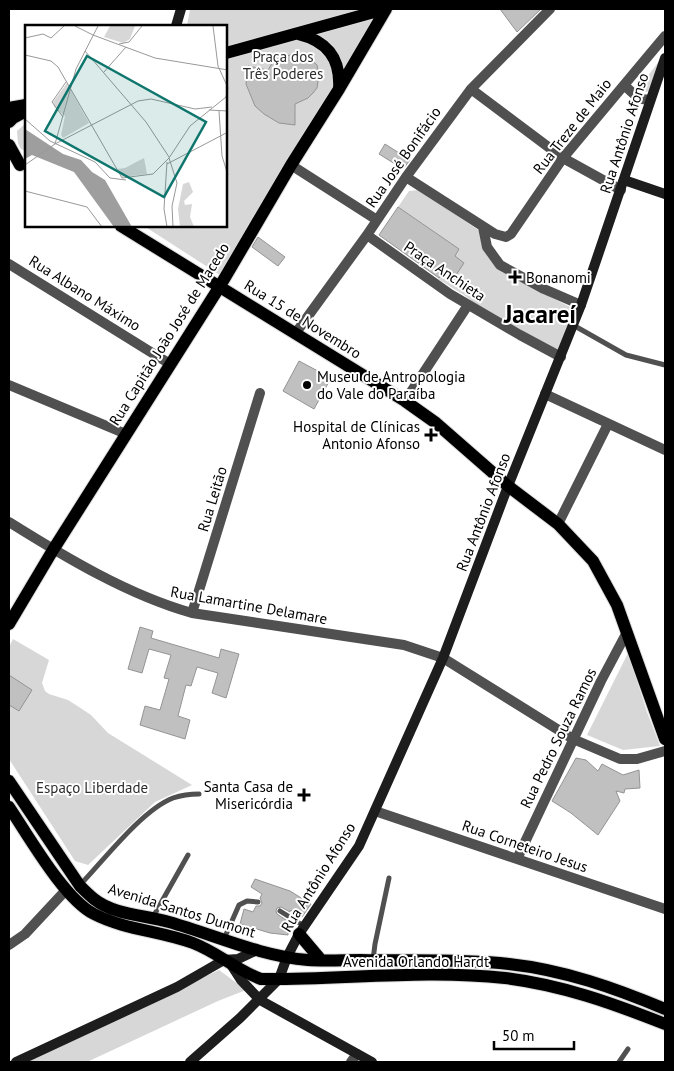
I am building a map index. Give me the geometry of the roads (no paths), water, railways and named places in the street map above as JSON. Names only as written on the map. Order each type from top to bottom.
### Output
[{"type":"main road","points":[[228,52],[386,9]]},
{"type":"main road","name":"Rua Capitão João José de Macedo","points":[[9,624],[53,550],[220,286],[386,9]]},
{"type":"main road","points":[[296,33],[312,37],[330,50],[340,77],[339,89]]},
{"type":"main road","points":[[9,108],[25,105]]},
{"type":"main road","points":[[9,122],[25,112]]},
{"type":"main road","points":[[9,145],[18,164]]},
{"type":"main road","name":"Rua 15 de Novembro","points":[[124,228],[405,401],[436,424],[508,486],[558,524],[593,562],[613,598],[661,713],[665,740]]},
{"type":"main road","name":"Avenida Santos Dumont","points":[[9,781],[63,863],[80,886],[94,900],[110,907],[153,917],[257,950],[287,957]]},
{"type":"main road","name":"Avenida Santos Dumont","points":[[9,807],[66,890],[79,904],[93,914],[119,924],[194,943],[228,963]]},
{"type":"main road","points":[[302,930],[321,960]]},
{"type":"main road","name":"Avenida Orlando Hardt","points":[[287,957],[321,960],[480,962],[533,968],[584,979],[665,1009]]},
{"type":"main road","name":"Avenida Orlando Hardt","points":[[228,963],[261,979],[432,974],[507,978],[578,992],[665,1024]]},
{"type":"street","points":[[176,25],[180,9]]},
{"type":"street","name":"Rua José Bonifácio","points":[[295,334],[471,89],[550,9]]},
{"type":"street","name":"Rua Treze de Maio","points":[[483,227],[495,234],[506,237],[515,230],[563,158],[665,36]]},
{"type":"street","name":"Rua Antônio Afonso","points":[[279,979],[287,957],[302,930],[359,846],[443,658],[508,486],[581,305],[665,58]]},
{"type":"street","points":[[624,85],[637,97],[644,100],[650,99]]},
{"type":"street","points":[[471,89],[563,158],[623,185],[665,194]]},
{"type":"street","points":[[291,165],[377,220]]},
{"type":"street","points":[[406,177],[483,227],[487,247],[500,265],[581,305]]},
{"type":"street","name":"Praça Anchieta","points":[[367,236],[468,305],[520,336],[561,357]]},
{"type":"street","name":"Rua Albano Máximo","points":[[9,264],[170,364]]},
{"type":"street","points":[[405,401],[468,305]]},
{"type":"street","points":[[9,386],[126,434]]},
{"type":"street","name":"Rua Leitão","points":[[192,613],[260,393]]},
{"type":"street","points":[[545,394],[665,450]]},
{"type":"street","points":[[558,524],[608,424]]},
{"type":"street","name":"Rua Lamartine Delamare","points":[[9,522],[53,550],[164,605],[192,613],[404,645],[443,658],[573,740],[620,759],[637,759],[665,750]]},
{"type":"street","name":"Rua Pedro Souza Ramos","points":[[517,859],[601,681],[627,632]]},
{"type":"street","name":"Rua Corneteiro Jesus","points":[[375,811],[665,909]]},
{"type":"street","points":[[9,945],[25,934],[66,890]]},
{"type":"street","points":[[16,1062],[257,950]]},
{"type":"street","points":[[228,963],[260,1000],[354,1058],[372,1062]]},
{"type":"street","points":[[190,1062],[260,1000],[279,979]]},
{"type":"lane","points":[[573,325],[626,354],[665,365]]},
{"type":"lane","points":[[80,886],[141,819],[156,807],[172,798],[186,794],[199,794]]},
{"type":"lane","points":[[153,917],[188,855]]},
{"type":"lane","points":[[373,960],[389,878]]},
{"type":"lane","points":[[224,939],[239,905],[247,901],[258,902]]},
{"type":"lane","points":[[280,912],[302,930]]},
{"type":"lane","points":[[619,1062],[628,1049]]},
{"type":"place","name":"Bonanomi","points":[[515,277]]},
{"type":"place","name":"Museu de Antropologia do Vale do Paraíba","points":[[307,385]]},
{"type":"place","name":"Hospital de Clínicas Antonio Afonso","points":[[431,435]]},
{"type":"place","name":"Santa Casa de Misericórdia","points":[[304,795]]},
{"type":"district","name":"Jacareí","points":[[540,314]]},
{"type":"park label","name":"Praça dos Três Poderes","points":[[283,64]]},
{"type":"park label","name":"Espaço Liberdade","points":[[92,787]]}]
